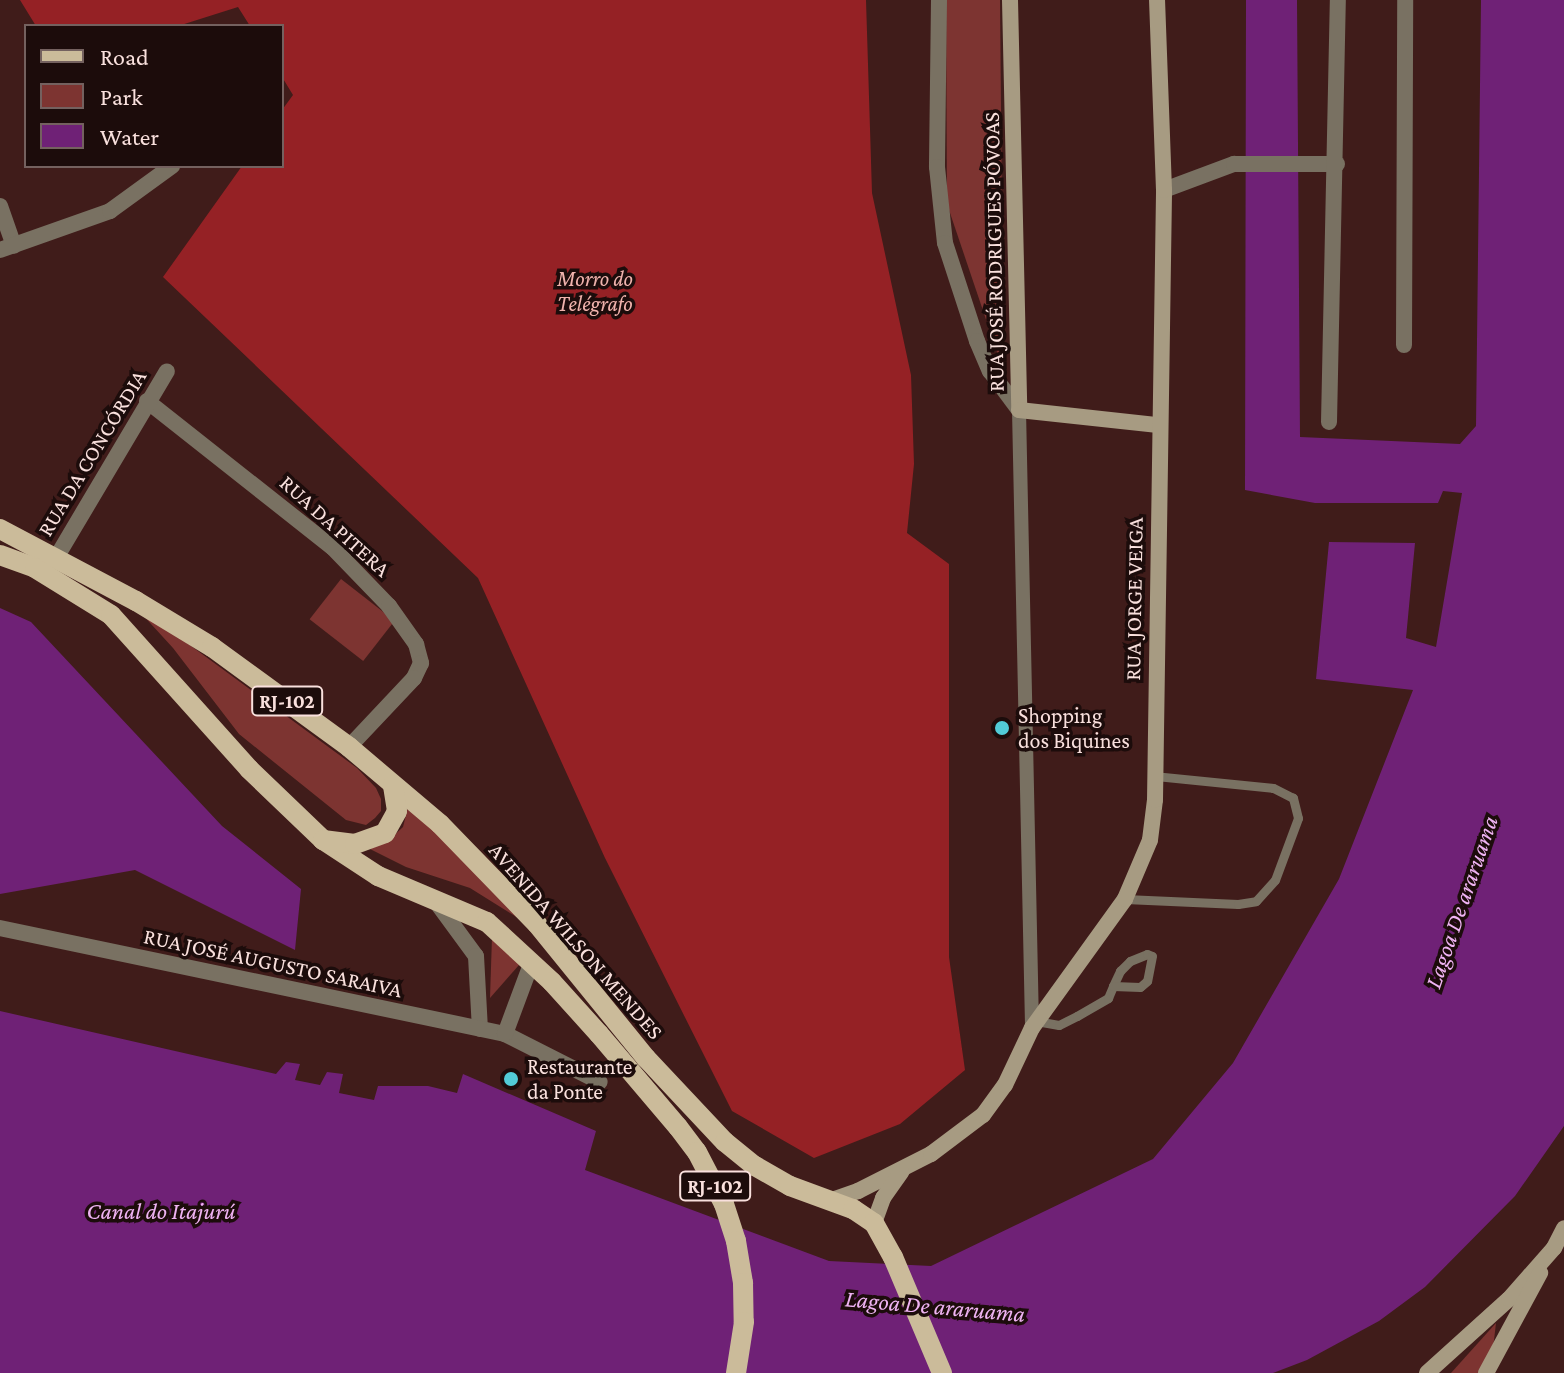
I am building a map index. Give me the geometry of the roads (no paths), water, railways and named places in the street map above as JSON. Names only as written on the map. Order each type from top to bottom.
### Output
[{"type":"main road","name":"RUA JOSÉ RODRIGUES PÓVOAS","points":[[1010,0],[1019,410],[1158,425]]},
{"type":"main road","name":"RUA JORGE VEIGA","points":[[829,1201],[903,1170],[953,1141],[983,1115],[1005,1085],[1034,1024],[1125,899],[1150,840],[1154,776],[1164,190],[1157,0]]},
{"type":"main road","name":"AVENIDA WILSON MENDES","points":[[0,529],[212,647],[349,747],[440,824],[537,924],[700,1120],[755,1166],[790,1186],[853,1209],[875,1225]]},
{"type":"main road","name":"AVENIDA WILSON MENDES","points":[[0,555],[35,568],[111,615],[249,769],[323,840],[360,867],[487,922],[552,982],[599,1034],[697,1152],[724,1204],[736,1241],[743,1283],[744,1322],[736,1373]]},
{"type":"main road","points":[[323,840],[355,844],[385,833],[397,811],[393,785]]},
{"type":"main road","points":[[531,964],[537,924]]},
{"type":"main road","points":[[903,1170],[883,1198],[875,1225],[893,1257],[942,1373]]},
{"type":"main road","points":[[1486,1373],[1564,1228]]},
{"type":"main road","points":[[1427,1373],[1509,1299],[1554,1248]]},
{"type":"street","points":[[939,0],[937,167],[945,243],[981,351],[1001,390],[1019,410],[1034,1024]]},
{"type":"street","points":[[1329,422],[1337,164],[1338,0]]},
{"type":"street","points":[[1404,345],[1405,0]]},
{"type":"street","points":[[1164,190],[1234,164],[1337,164]]},
{"type":"street","points":[[0,206],[7,248],[110,211],[169,168]]},
{"type":"street","name":"RUA DA CONCÓRDIA","points":[[56,558],[167,371]]},
{"type":"street","name":"RUA DA PITERA","points":[[147,401],[333,548],[389,606],[416,644],[421,663],[414,678],[349,747]]},
{"type":"street","points":[[434,898],[476,956],[480,1029]]},
{"type":"street","name":"RUA JOSÉ AUGUSTO SARAIVA","points":[[0,928],[505,1034],[600,1082]]},
{"type":"street","points":[[505,1034],[531,964]]},
{"type":"lane","points":[[1125,899],[1238,904],[1256,901],[1275,880],[1298,818],[1293,798],[1273,788],[1154,776]]},
{"type":"lane","points":[[1034,1024],[1059,1025],[1108,998],[1113,986],[1130,961],[1147,954],[1152,956],[1147,981],[1140,987],[1113,986]]},
{"type":"water","name":"Canal do Itajurú","points":[[1246,0],[1297,0],[1300,437],[1460,444],[1476,426],[1481,0],[1564,0],[1564,1126],[1515,1196],[1425,1287],[1379,1321],[1307,1360],[1273,1373],[0,1373],[0,1011],[276,1074],[286,1062],[300,1064],[295,1080],[320,1085],[327,1072],[343,1074],[339,1093],[374,1100],[378,1086],[428,1086],[457,1093],[463,1074],[596,1131],[585,1170],[829,1261],[931,1266],[1153,1159],[1233,1063],[1339,879],[1413,690],[1316,679],[1329,542],[1415,543],[1406,638],[1436,647],[1462,493],[1443,491],[1438,503],[1315,503],[1245,490]]},
{"type":"water","points":[[0,608],[31,622],[222,826],[301,889],[295,950],[135,870],[0,894]]},
{"type":"place","name":"Shopping dos Biquines","points":[[1002,728]]},
{"type":"place","name":"Restaurante da Ponte","points":[[511,1079]]},
{"type":"park label","name":"Morro do Telégrafo","points":[[595,290]]},
{"type":"water label","name":"Lagoa De araruama","points":[[1461,902]]},
{"type":"water label","name":"Lagoa De araruama","points":[[935,1306]]}]
